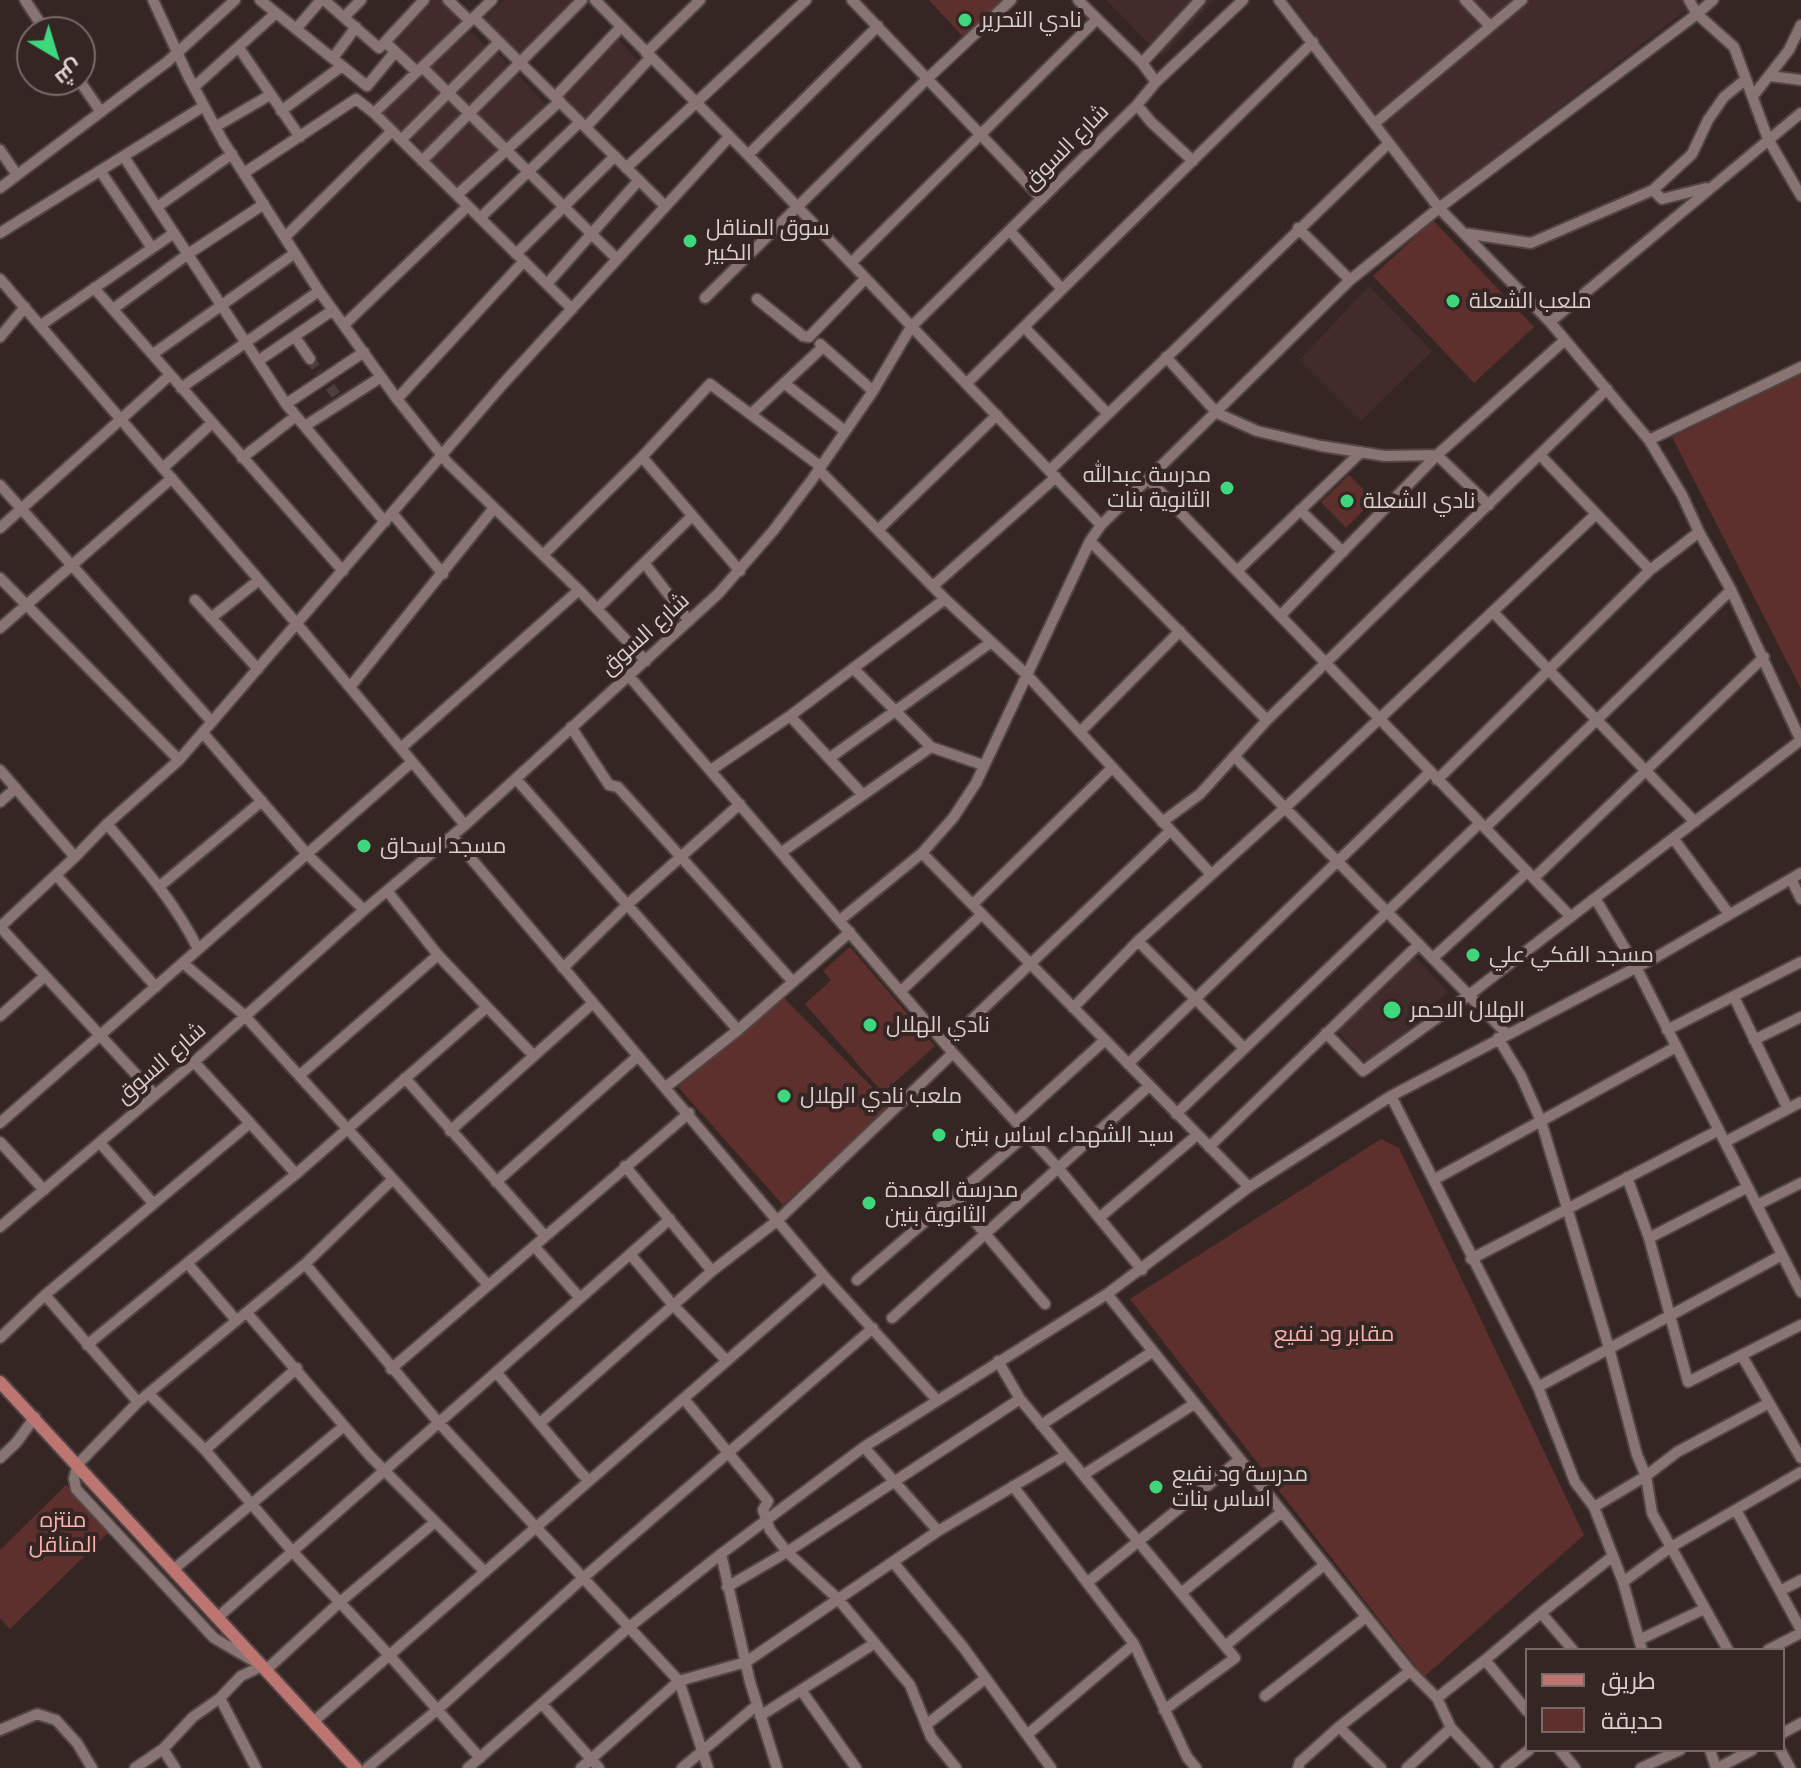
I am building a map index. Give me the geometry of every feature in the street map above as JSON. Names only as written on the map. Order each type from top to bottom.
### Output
[{"type":"main road","points":[[0,1382],[356,1768]]},
{"type":"street","points":[[153,0],[215,127],[319,291],[397,399],[441,455],[579,590],[646,661]]},
{"type":"street","points":[[0,188],[178,51],[235,0]]},
{"type":"street","points":[[260,0],[367,86],[395,52]]},
{"type":"street","points":[[296,29],[323,0],[379,48],[424,0]]},
{"type":"street","points":[[344,17],[361,0]]},
{"type":"street","points":[[448,0],[499,42],[665,206]]},
{"type":"street","points":[[374,113],[492,0]]},
{"type":"street","points":[[422,161],[582,0]]},
{"type":"street","points":[[480,218],[583,124],[700,0]]},
{"type":"street","points":[[626,168],[806,0]]},
{"type":"street","points":[[852,0],[1042,199]]},
{"type":"street","points":[[705,298],[1011,0]]},
{"type":"street","points":[[1142,63],[1200,0]]},
{"type":"street","name":"شارع السوق","points":[[1,1225],[194,1062],[364,910],[465,825],[740,571],[845,431],[911,327],[1137,105],[1156,82],[1243,0]]},
{"type":"street","points":[[1279,0],[1439,208],[1550,322],[1649,440],[1682,495],[1731,590],[1801,740],[1469,995],[1363,1071],[1326,1033]]},
{"type":"street","points":[[1465,0],[1490,26]]},
{"type":"street","points":[[1375,123],[1522,0]]},
{"type":"street","points":[[1689,0],[1697,14],[1734,47],[1768,139],[1801,196]]},
{"type":"street","points":[[840,920],[922,853],[953,818],[976,783],[1090,541],[1101,525],[1350,280],[1439,208],[1713,0]]},
{"type":"street","points":[[599,2],[1101,525]]},
{"type":"street","points":[[1085,2],[1156,82]]},
{"type":"street","points":[[194,87],[276,13]]},
{"type":"street","points":[[851,263],[1097,19]]},
{"type":"street","points":[[1753,96],[1789,50],[1801,25]]},
{"type":"street","points":[[748,155],[878,26]]},
{"type":"street","points":[[333,58],[356,27]]},
{"type":"street","points":[[457,195],[558,99],[621,27]]},
{"type":"street","points":[[385,42],[448,93],[617,259]]},
{"type":"street","points":[[285,237],[448,93],[499,42]]},
{"type":"street","points":[[966,384],[1313,42]]},
{"type":"street","points":[[239,48],[300,137]]},
{"type":"street","points":[[281,111],[342,66]]},
{"type":"street","points":[[1770,76],[1801,80]]},
{"type":"street","points":[[1463,233],[1531,243],[1653,190],[1692,154],[1708,120],[1724,97],[1746,79]]},
{"type":"street","points":[[215,127],[270,95]]},
{"type":"street","points":[[90,96],[101,112]]},
{"type":"street","points":[[244,173],[356,99],[374,113],[572,309]]},
{"type":"street","points":[[1137,105],[1193,161]]},
{"type":"street","points":[[0,233],[204,106]]},
{"type":"street","points":[[1550,322],[1801,113]]},
{"type":"street","points":[[155,1095],[0,927],[179,760],[441,455],[729,137]]},
{"type":"street","points":[[933,586],[1053,474],[1108,414],[1389,143]]},
{"type":"street","points":[[0,150],[17,175]]},
{"type":"street","points":[[157,207],[232,154]]},
{"type":"street","points":[[397,399],[564,207],[615,156]]},
{"type":"street","points":[[124,157],[286,404],[443,574]]},
{"type":"street","points":[[101,172],[152,248]]},
{"type":"street","points":[[547,284],[639,180]]},
{"type":"street","points":[[1653,190],[1662,199],[1711,186]]},
{"type":"street","points":[[113,309],[264,204]]},
{"type":"street","points":[[344,325],[468,206]]},
{"type":"street","points":[[1298,228],[1350,280]]},
{"type":"street","points":[[1010,231],[1062,289]]},
{"type":"street","points":[[41,325],[174,233]]},
{"type":"street","points":[[153,354],[295,253]]},
{"type":"street","points":[[0,279],[297,624],[465,825]]},
{"type":"street","points":[[811,336],[865,279]]},
{"type":"street","points":[[94,288],[343,571]]},
{"type":"street","points":[[181,388],[319,291]]},
{"type":"street","points":[[757,299],[803,336],[811,336],[873,391]]},
{"type":"street","points":[[0,337],[25,307]]},
{"type":"street","points":[[258,361],[333,310]]},
{"type":"street","points":[[1024,327],[1108,414]]},
{"type":"street","points":[[295,337],[310,359]]},
{"type":"street","points":[[1280,616],[1437,455],[1565,340]]},
{"type":"street","points":[[752,413],[823,347]]},
{"type":"street","points":[[305,426],[330,387],[364,352]]},
{"type":"street","points":[[1166,357],[1217,413],[1257,431],[1321,446],[1385,456],[1437,455],[1489,505]]},
{"type":"street","points":[[1649,440],[1801,367]]},
{"type":"street","points":[[0,528],[170,375]]},
{"type":"street","points":[[286,404],[330,387],[381,377]]},
{"type":"street","points":[[784,383],[845,431]]},
{"type":"street","points":[[543,555],[710,384],[752,413],[819,468],[945,599],[1027,675],[1211,874]]},
{"type":"street","points":[[1162,822],[1200,794],[1267,720],[1607,389]]},
{"type":"street","points":[[879,529],[997,415]]},
{"type":"street","points":[[242,458],[296,416]]},
{"type":"street","points":[[163,468],[212,423]]},
{"type":"street","points":[[1237,571],[1361,452]]},
{"type":"street","points":[[1540,455],[1650,570]]},
{"type":"street","points":[[642,457],[740,571]]},
{"type":"street","points":[[0,628],[172,478]]},
{"type":"street","points":[[1148,479],[1571,917]]},
{"type":"street","points":[[0,485],[212,722]]},
{"type":"street","points":[[350,687],[494,508]]},
{"type":"street","points":[[1300,510],[1343,552]]},
{"type":"street","points":[[1073,1008],[1138,941],[1286,807],[1595,515]]},
{"type":"street","points":[[597,609],[692,516]]},
{"type":"street","points":[[1128,1064],[1340,861],[1549,671],[1650,570],[1699,532]]},
{"type":"street","points":[[1090,541],[1267,720]]},
{"type":"street","points":[[645,564],[689,621]]},
{"type":"street","points":[[0,578],[179,760]]},
{"type":"street","points":[[211,618],[259,580]]},
{"type":"street","points":[[401,748],[579,590]]},
{"type":"street","points":[[1176,1114],[1597,720],[1731,590]]},
{"type":"street","points":[[711,770],[790,716],[945,599]]},
{"type":"street","points":[[195,600],[258,669]]},
{"type":"street","points":[[1493,612],[1695,822]]},
{"type":"street","points":[[1080,732],[1180,631]]},
{"type":"street","points":[[831,757],[990,643]]},
{"type":"street","points":[[1433,958],[1530,875],[1764,657]]},
{"type":"street","points":[[853,668],[898,710],[931,747],[983,765]]},
{"type":"street","points":[[629,676],[950,1048],[1059,1169],[1142,1270]]},
{"type":"street","points":[[790,716],[863,795]]},
{"type":"street","points":[[571,727],[609,785],[618,787],[682,855],[793,982]]},
{"type":"street","points":[[203,733],[307,854],[364,910]]},
{"type":"street","points":[[782,852],[931,747]]},
{"type":"street","points":[[1234,756],[1469,995],[1502,1036],[1541,1121],[1609,1348],[1637,1455],[1646,1476],[1652,1513],[1727,1648]]},
{"type":"street","points":[[0,1123],[412,762]]},
{"type":"street","points":[[973,904],[1112,768]]},
{"type":"street","points":[[0,770],[75,857]]},
{"type":"street","points":[[516,779],[738,1030]]},
{"type":"street","points":[[0,802],[16,788]]},
{"type":"street","points":[[160,886],[262,801]]},
{"type":"street","points":[[563,968],[628,904],[740,804]]},
{"type":"street","points":[[107,824],[160,886],[183,919],[198,949]]},
{"type":"street","points":[[540,1423],[712,1271],[778,1220],[1170,831]]},
{"type":"street","points":[[452,836],[824,1276],[937,1400]]},
{"type":"street","points":[[1673,838],[1729,914]]},
{"type":"street","points":[[922,853],[1249,1187]]},
{"type":"street","points":[[468,1768],[628,1628],[766,1519],[864,1447],[1142,1270],[1249,1187],[1391,1096],[1636,967],[1801,873]]},
{"type":"street","points":[[56,875],[156,987]]},
{"type":"street","points":[[1791,879],[1801,899]]},
{"type":"street","points":[[388,892],[438,955],[534,1056]]},
{"type":"street","points":[[1595,898],[1636,967],[1801,1292]]},
{"type":"street","points":[[901,991],[982,914]]},
{"type":"street","points":[[666,1087],[738,1030],[850,932]]},
{"type":"street","points":[[1138,941],[1244,1048]]},
{"type":"street","points":[[1209,1147],[1419,944]]},
{"type":"street","points":[[300,1075],[438,955]]},
{"type":"street","points":[[1667,1030],[1801,962]]},
{"type":"street","points":[[183,963],[244,1015],[488,1285]]},
{"type":"street","points":[[0,1016],[45,976]]},
{"type":"street","points":[[1734,997],[1788,1109]]},
{"type":"street","points":[[450,1131],[593,1003]]},
{"type":"street","points":[[87,1345],[296,1174],[487,1007]]},
{"type":"street","points":[[1754,1040],[1801,1017]]},
{"type":"street","points":[[1016,1121],[1105,1040]]},
{"type":"street","points":[[1435,1179],[1676,1047]]},
{"type":"street","points":[[496,1182],[638,1056]]},
{"type":"street","points":[[194,1062],[296,1174]]},
{"type":"street","points":[[405,1078],[545,1236]]},
{"type":"street","points":[[892,1318],[1149,1086]]},
{"type":"street","points":[[1391,1096],[1538,1387],[1575,1482],[1594,1507],[1623,1582],[1640,1645],[1704,1609]]},
{"type":"street","points":[[1725,1142],[1801,1102]]},
{"type":"street","points":[[391,1369],[689,1113]]},
{"type":"street","points":[[0,1338],[45,1295],[250,1123]]},
{"type":"street","points":[[1471,1259],[1719,1130]]},
{"type":"street","points":[[857,1280],[1027,1134]]},
{"type":"street","points":[[1099,1218],[1197,1135]]},
{"type":"street","points":[[0,1142],[44,1190]]},
{"type":"street","points":[[100,1143],[153,1203]]},
{"type":"street","points":[[625,1166],[712,1271]]},
{"type":"street","points":[[1627,1177],[1649,1238],[1688,1382],[1801,1325]]},
{"type":"street","points":[[264,1668],[214,1638],[96,1511],[74,1484],[78,1464],[138,1402],[305,1264],[393,1179]]},
{"type":"street","points":[[1757,1205],[1801,1183]]},
{"type":"street","points":[[1649,1238],[1748,1187]]},
{"type":"street","points":[[954,1197],[1045,1304]]},
{"type":"street","points":[[217,1618],[670,1219]]},
{"type":"street","points":[[534,1246],[580,1298]]},
{"type":"street","points":[[630,1254],[727,1361]]},
{"type":"street","points":[[1538,1387],[1782,1255]]},
{"type":"street","points":[[188,1264],[236,1320]]},
{"type":"street","points":[[305,1264],[439,1423],[679,1681],[708,1768]]},
{"type":"street","points":[[314,1721],[824,1276]]},
{"type":"street","points":[[1107,1294],[1410,1671],[1437,1698],[1451,1728],[1488,1768]]},
{"type":"street","points":[[45,1295],[138,1402]]},
{"type":"street","points":[[247,1313],[344,1426],[485,1572]]},
{"type":"street","points":[[367,1768],[873,1328]]},
{"type":"street","points":[[1041,1425],[1152,1352]]},
{"type":"street","points":[[1742,1356],[1801,1458]]},
{"type":"street","points":[[998,1361],[1020,1399],[1235,1658],[1164,1710]]},
{"type":"street","points":[[205,1450],[297,1368]]},
{"type":"street","points":[[496,1372],[589,1480]]},
{"type":"street","points":[[149,1394],[205,1450],[480,1758]]},
{"type":"street","points":[[684,1399],[768,1501],[763,1510],[770,1530],[787,1552],[838,1599],[910,1685],[931,1737],[956,1768]]},
{"type":"street","points":[[727,1587],[787,1552],[1020,1399]]},
{"type":"street","points":[[1594,1507],[1646,1476],[1677,1452],[1769,1403]]},
{"type":"street","points":[[1083,1475],[1194,1404]]},
{"type":"street","points":[[0,1458],[16,1443],[35,1417]]},
{"type":"street","points":[[174,1569],[344,1426]]},
{"type":"street","points":[[864,1447],[938,1531]]},
{"type":"street","points":[[581,1768],[595,1764],[679,1681],[746,1662],[938,1531],[1066,1455]]},
{"type":"street","points":[[1088,1582],[1239,1460]]},
{"type":"street","points":[[1623,1582],[1671,1547],[1801,1472]]},
{"type":"street","points":[[1013,1486],[1134,1644],[1187,1762],[1196,1768]]},
{"type":"street","points":[[1736,1510],[1801,1631],[1771,1648]]},
{"type":"street","points":[[1181,1593],[1282,1512]]},
{"type":"street","points":[[135,1768],[163,1749],[193,1717],[220,1698],[241,1676],[264,1668],[435,1522]]},
{"type":"street","points":[[721,1554],[758,1710],[777,1768]]},
{"type":"street","points":[[1437,1698],[1613,1556]]},
{"type":"street","points":[[893,1562],[986,1678],[1051,1768]]},
{"type":"street","points":[[1225,1646],[1324,1565]]},
{"type":"street","points":[[1780,1591],[1801,1580]]},
{"type":"street","points":[[1541,1613],[1571,1648]]},
{"type":"street","points":[[1265,1696],[1366,1617]]},
{"type":"street","points":[[682,1768],[758,1710],[801,1690],[875,1643]]},
{"type":"street","points":[[1028,1734],[1134,1644]]},
{"type":"street","points":[[1485,1660],[1525,1709]]},
{"type":"street","points":[[1298,1768],[1300,1762],[1339,1727],[1410,1671]]},
{"type":"street","points":[[926,1725],[986,1678]]},
{"type":"street","points":[[801,1690],[856,1768]]},
{"type":"street","points":[[220,1698],[256,1768]]},
{"type":"street","points":[[542,1704],[595,1764]]},
{"type":"street","points":[[0,1730],[37,1714],[56,1720],[77,1743],[92,1768]]},
{"type":"street","points":[[1339,1727],[1381,1768]]},
{"type":"street","points":[[1407,1768],[1451,1728]]},
{"type":"street","points":[[163,1749],[175,1768]]},
{"type":"street","points":[[1506,1768],[1526,1752]]},
{"type":"street","points":[[1562,1752],[1575,1768]]},
{"type":"street","points":[[1717,1768],[1748,1752]]},
{"type":"street","points":[[1641,1768],[1656,1755]]},
{"type":"shaded area","points":[[429,0],[439,0],[466,22],[415,71],[388,42]]},
{"type":"shaded area","points":[[504,0],[579,0],[524,58],[484,19]]},
{"type":"shaded area","points":[[1106,0],[1213,0],[1162,57]]},
{"type":"shaded area","points":[[1289,0],[1699,0],[1440,200]]},
{"type":"shaded area","points":[[471,31],[489,50],[448,88],[429,68]]},
{"type":"shaded area","points":[[616,37],[642,65],[586,122],[561,95]]},
{"type":"shaded area","points":[[495,50],[512,70],[470,110],[453,92]]},
{"type":"shaded area","points":[[424,72],[446,94],[402,134],[380,113]]},
{"type":"shaded area","points":[[517,74],[548,107],[506,145],[475,113]]},
{"type":"shaded area","points":[[448,96],[468,116],[425,153],[409,134]]},
{"type":"shaded area","points":[[468,120],[502,150],[457,191],[425,164]]},
{"type":"shaded area","points":[[1369,286],[1432,351],[1361,421],[1300,360]]},
{"type":"shaded area","name":"الهلال الاحمر","points":[[1414,956],[1448,992],[1369,1065],[1335,1029]]},
{"type":"green space","name":"نادي التحرير","points":[[929,0],[1004,0],[964,38]]},
{"type":"green space","name":"ملعب الشعلة","points":[[1433,220],[1534,327],[1474,383],[1373,276]]},
{"type":"green space","points":[[1801,374],[1801,689],[1672,437]]},
{"type":"green space","name":"نادي الشعلة","points":[[1349,475],[1374,500],[1346,528],[1321,502]]},
{"type":"green space","name":"نادي الهلال","points":[[850,947],[935,1046],[883,1093],[805,1004],[831,980],[823,971]]},
{"type":"green space","name":"ملعب نادي الهلال","points":[[784,998],[890,1105],[783,1205],[678,1087]]},
{"type":"green space","name":"مقابر ود نفيع","points":[[1381,1139],[1399,1148],[1584,1535],[1424,1677],[1130,1299]]},
{"type":"green space","name":"منتزه المناقل","points":[[66,1485],[110,1531],[10,1629],[0,1618],[0,1550]]},
{"type":"tunnel","points":[[310,359],[319,372]]},
{"type":"tunnel","points":[[330,387],[336,395]]},
{"type":"place","name":"نادي التحرير","points":[[965,20]]},
{"type":"place","name":"سوق المناقل الكبير","points":[[690,241]]},
{"type":"place","name":"ملعب الشعلة","points":[[1453,301]]},
{"type":"place","name":"مدرسة عبدالله الثانوية بنات","points":[[1227,488]]},
{"type":"place","name":"نادي الشعلة","points":[[1347,501]]},
{"type":"place","name":"مسجد اسحاق","points":[[364,846]]},
{"type":"place","name":"مسجد الفكي علي","points":[[1473,955]]},
{"type":"place","name":"الهلال الاحمر","points":[[1392,1010]]},
{"type":"place","name":"نادي الهلال","points":[[870,1025]]},
{"type":"place","name":"ملعب نادي الهلال","points":[[784,1096]]},
{"type":"place","name":"سيد الشهداء اساس بنين","points":[[939,1135]]},
{"type":"place","name":"مدرسة العمدة الثانوية بنين","points":[[869,1203]]},
{"type":"place","name":"مدرسة ود نفيع اساس بنات","points":[[1156,1487]]}]
